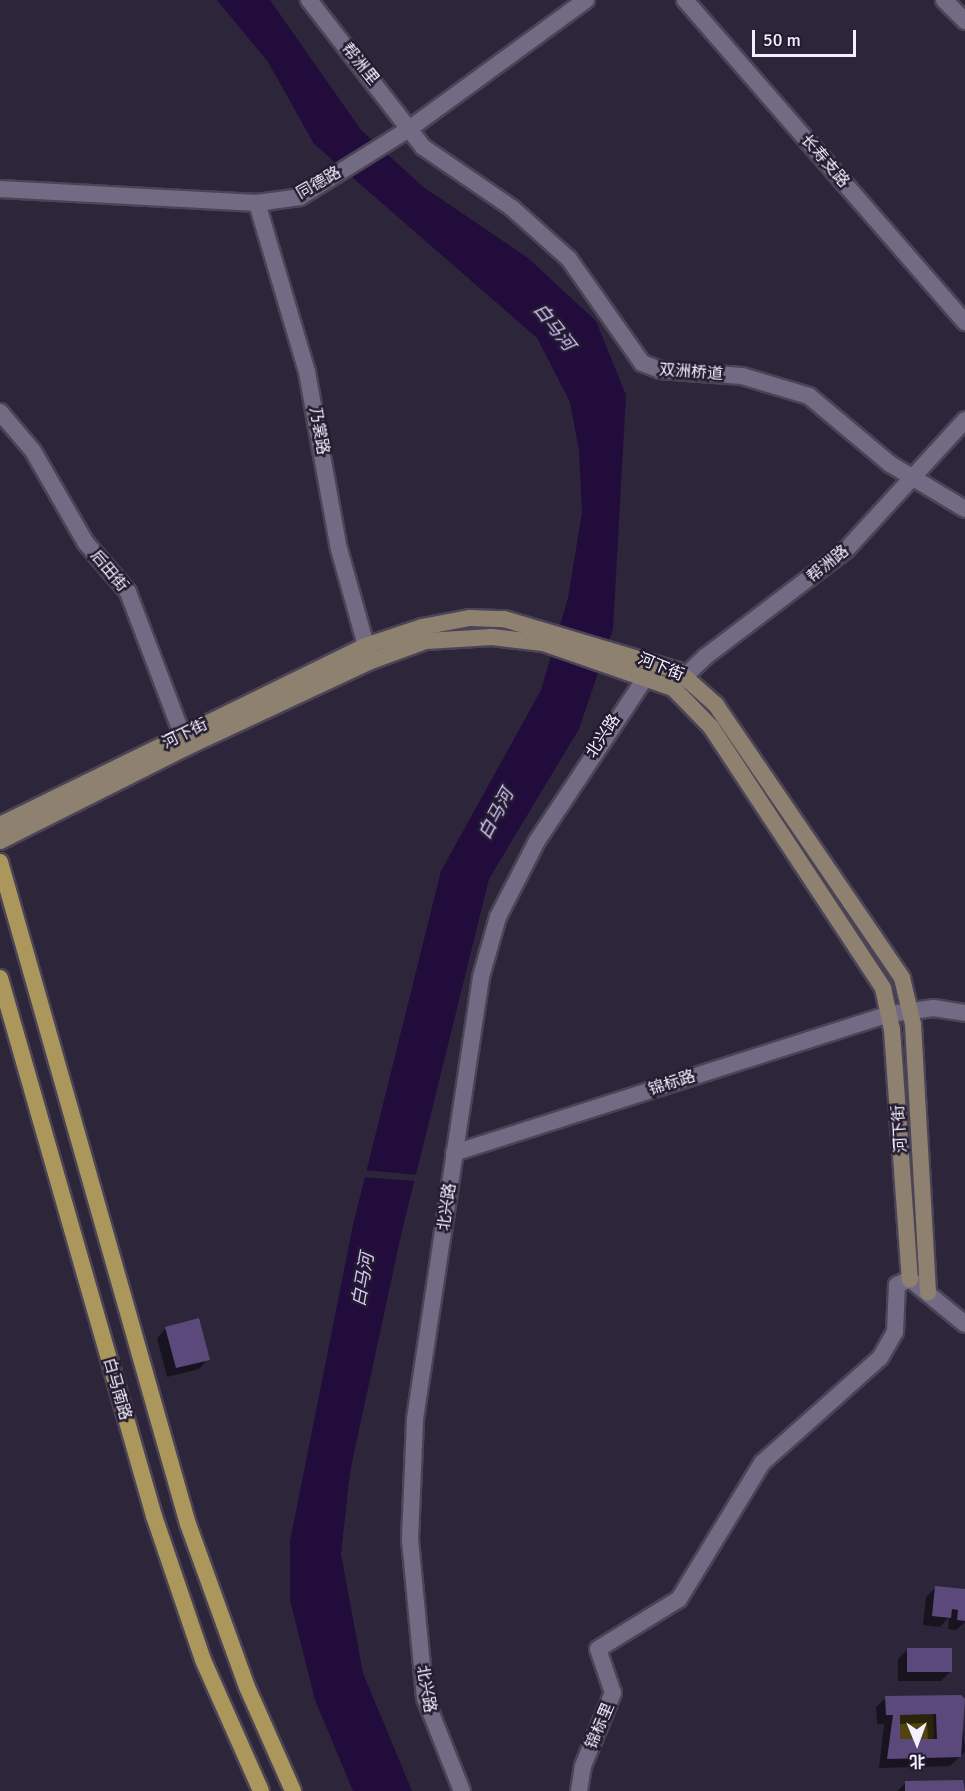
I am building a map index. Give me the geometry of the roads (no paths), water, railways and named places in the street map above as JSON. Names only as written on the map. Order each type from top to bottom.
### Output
[{"type":"main road","name":"河下街","points":[[0,825],[185,741],[368,653],[438,639],[544,635],[627,663],[657,663],[686,675],[716,705],[896,964],[911,1009],[928,1293]]},
{"type":"main road","name":"河下街","points":[[627,663],[644,677],[673,688],[703,716],[800,857],[878,977],[890,1014],[910,1279]]},
{"type":"main road","name":"河下街","points":[[0,841],[185,741]]},
{"type":"main road","points":[[0,862],[188,1524],[247,1687],[293,1791]]},
{"type":"main road","name":"白马南路","points":[[0,978],[157,1528],[203,1660],[261,1791]]},
{"type":"street","name":"帮洲里","points":[[309,0],[409,129]]},
{"type":"street","name":"同德路","points":[[0,189],[257,203],[300,197],[409,129],[586,0]]},
{"type":"street","name":"长寿支路","points":[[685,0],[965,322]]},
{"type":"street","points":[[944,0],[965,21]]},
{"type":"street","name":"双洲桥道","points":[[409,129],[432,156],[512,208],[562,252],[642,363],[660,370],[742,376],[798,391],[913,477],[965,509]]},
{"type":"street","name":"乃裳路","points":[[257,203],[311,390],[335,529],[368,653]]},
{"type":"street","name":"后田街","points":[[2,416],[86,543],[128,592],[185,741]]},
{"type":"street","name":"帮洲路","points":[[673,688],[686,675],[846,550],[965,420]]},
{"type":"street","name":"北兴路","points":[[462,1791],[425,1698],[410,1539],[415,1419],[454,1153],[493,929],[537,841],[644,677],[657,663]]},
{"type":"street","name":"锦标路","points":[[454,1153],[890,1014],[911,1009],[965,1012]]},
{"type":"street","points":[[910,1279],[965,1324]]},
{"type":"street","name":"锦标里","points":[[579,1791],[583,1766],[613,1693],[598,1649],[679,1599],[756,1470],[886,1350],[897,1322],[893,1290],[910,1279]]},
{"type":"water","name":"白马河","points":[[217,0],[270,0],[361,130],[422,186],[528,258],[596,321],[626,395],[613,629],[579,729],[489,879],[401,1235],[350,1472],[341,1554],[363,1673],[412,1791],[353,1791],[315,1700],[290,1600],[290,1541],[353,1225],[441,871],[541,690],[568,598],[582,512],[579,451],[570,402],[537,338],[314,144],[268,62]]}]
